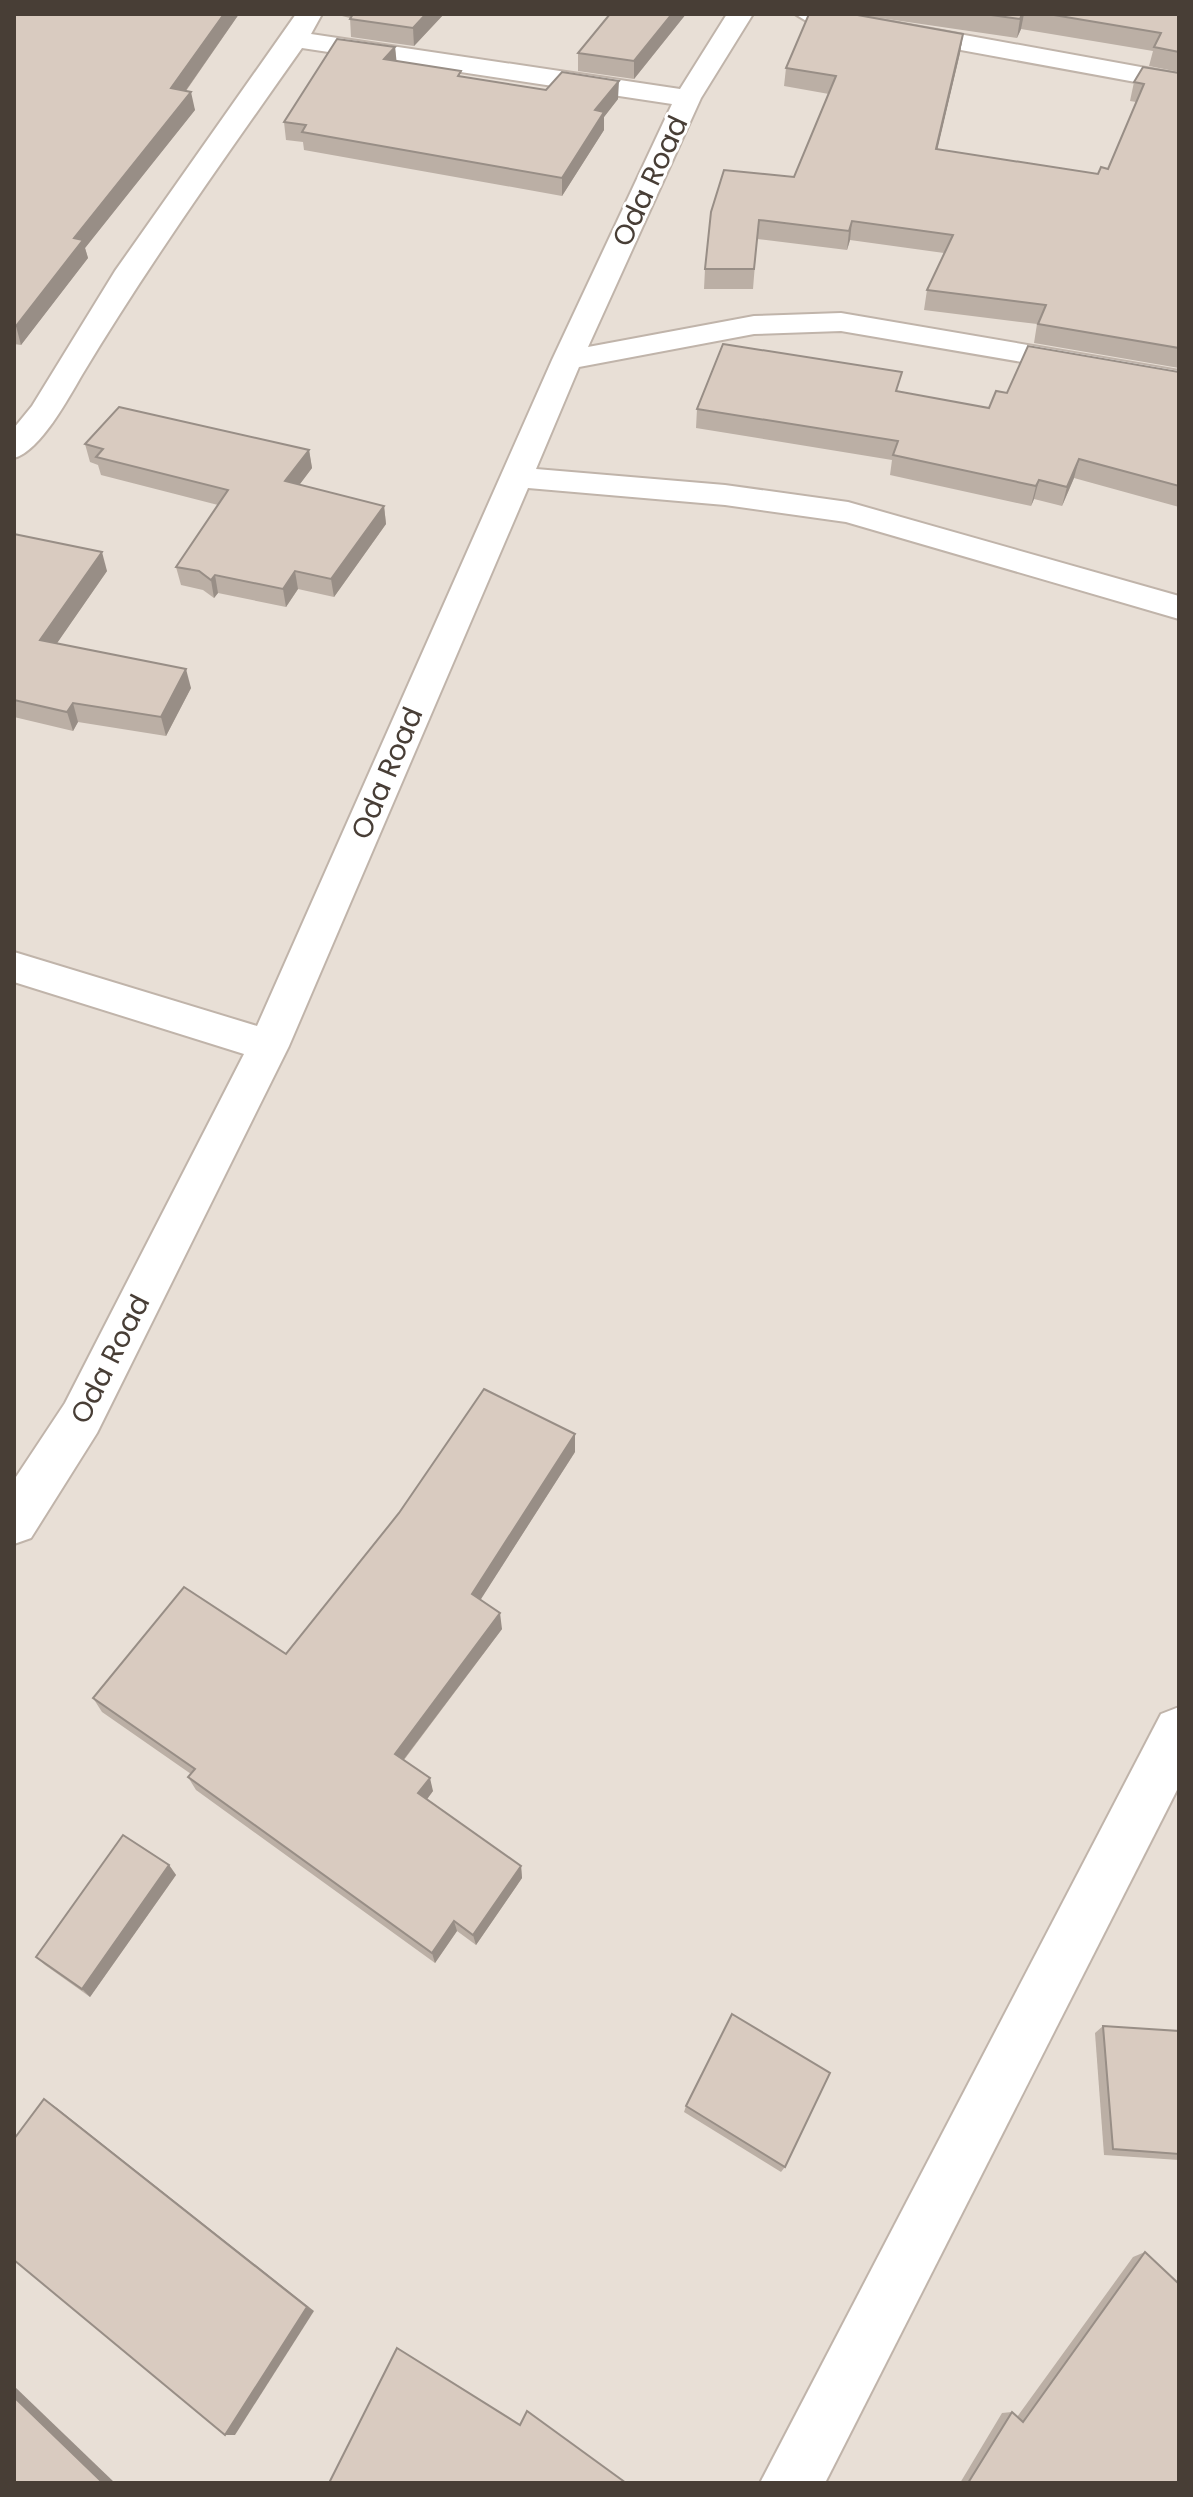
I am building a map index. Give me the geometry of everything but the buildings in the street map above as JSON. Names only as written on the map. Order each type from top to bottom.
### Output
[{"type":"street","name":"Oda Road","points":[[14,1522],[81,1418],[269,1046],[567,360],[688,98],[740,14]]},
{"type":"street","points":[[808,14],[1179,82]]},
{"type":"street","points":[[14,448],[45,410],[130,271],[302,26],[688,98]]},
{"type":"street","points":[[567,360],[754,325],[841,322],[1179,380]]},
{"type":"street","points":[[516,477],[725,495],[848,512],[1058,570],[1179,608]]},
{"type":"street","points":[[14,967],[269,1046]]},
{"type":"street","points":[[791,2483],[1178,1737]]},
{"type":"shaded area","points":[[14,14],[1179,14],[1179,2483],[14,2483]]}]
